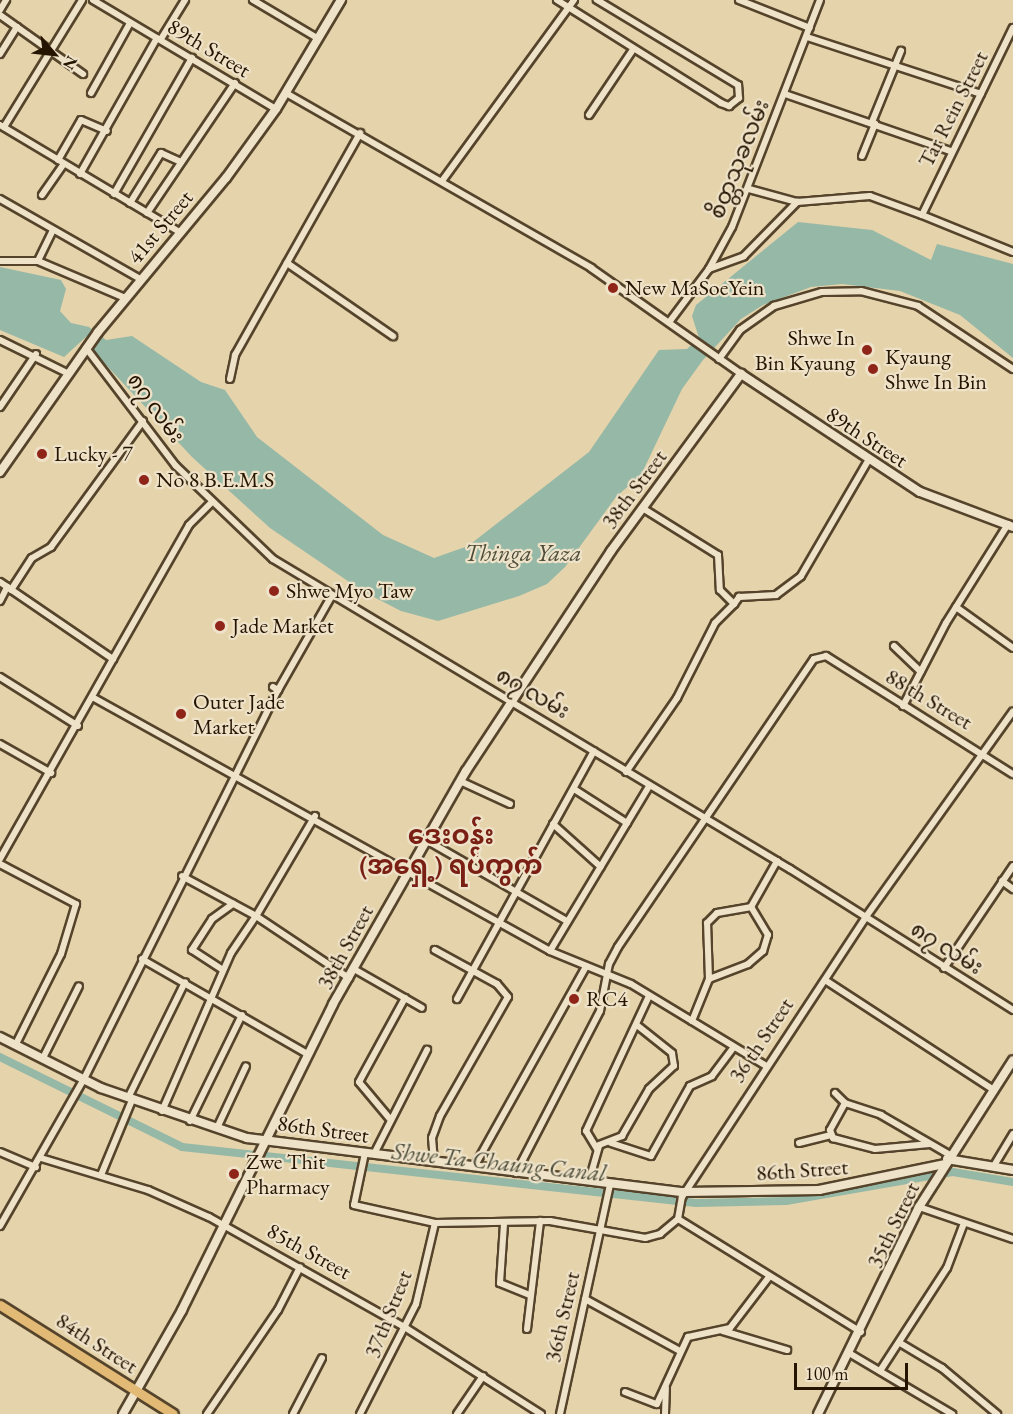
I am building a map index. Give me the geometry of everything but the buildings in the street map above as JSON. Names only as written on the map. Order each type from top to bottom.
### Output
[{"type":"main road","name":"41st Street","points":[[0,472],[67,373],[98,332],[178,231],[226,178],[276,109],[341,0]]},
{"type":"main road","name":"89th Street","points":[[741,374],[868,461],[932,498],[1010,526]]},
{"type":"main road","name":"38th Street","points":[[123,1414],[138,1393],[224,1226],[307,1054],[460,781],[644,509],[741,374]]},
{"type":"main road","name":"86th Street","points":[[0,1036],[84,1080],[162,1112],[265,1139],[364,1157],[374,1154],[434,1161],[516,1174],[589,1181],[609,1188],[682,1195],[819,1190],[945,1162],[995,1164],[1013,1170]]},
{"type":"main road","name":"35th Street","points":[[818,1414],[861,1332],[919,1207],[945,1162],[1013,1060]]},
{"type":"main road","name":"84th Street","points":[[0,1305],[173,1414]]},
{"type":"street","points":[[0,10],[6,0]]},
{"type":"street","points":[[82,0],[2,126],[178,231]]},
{"type":"street","name":"89th Street","points":[[93,0],[104,3],[130,23],[276,109]]},
{"type":"street","points":[[80,174],[159,38],[185,0]]},
{"type":"street","points":[[253,0],[317,38]]},
{"type":"street","points":[[557,0],[632,51],[721,103],[729,106],[739,98],[738,85],[597,0]]},
{"type":"street","points":[[442,181],[574,0]]},
{"type":"street","points":[[739,0],[810,28]]},
{"type":"street","name":"စိတ္တသုခလမ်း","points":[[670,321],[709,269],[749,189],[820,0]]},
{"type":"street","points":[[0,15],[49,54],[83,74]]},
{"type":"street","points":[[91,93],[130,23]]},
{"type":"street","points":[[0,54],[16,27]]},
{"type":"street","name":"Tar Rein Street","points":[[922,215],[951,151],[1013,28]]},
{"type":"street","points":[[807,37],[895,68],[981,94]]},
{"type":"street","points":[[589,115],[632,51]]},
{"type":"street","points":[[861,156],[901,51]]},
{"type":"street","points":[[114,194],[192,58]]},
{"type":"street","points":[[147,213],[179,161],[235,83]]},
{"type":"street","name":"89th Street","points":[[286,93],[360,133],[591,267],[670,321],[689,340],[741,374]]},
{"type":"street","points":[[785,94],[873,122],[951,151]]},
{"type":"street","points":[[42,195],[81,120],[107,131]]},
{"type":"street","points":[[230,379],[235,355],[360,133]]},
{"type":"street","points":[[130,203],[161,153],[179,161]]},
{"type":"street","points":[[749,189],[797,202],[856,195],[922,215],[1013,252]]},
{"type":"street","points":[[0,199],[140,279]]},
{"type":"street","points":[[709,269],[744,256],[797,202]]},
{"type":"street","points":[[38,261],[53,230]]},
{"type":"street","points":[[0,261],[38,261],[125,298]]},
{"type":"street","points":[[287,263],[393,336]]},
{"type":"street","points":[[719,359],[740,330],[774,306],[822,292],[861,291],[918,306],[1013,369]]},
{"type":"street","points":[[0,340],[36,354],[67,373]]},
{"type":"street","name":"၈၇ လမ်း","points":[[87,348],[176,466],[273,559],[331,597],[512,702],[777,861],[1013,1010]]},
{"type":"street","points":[[0,407],[36,354]]},
{"type":"street","points":[[0,601],[32,558],[51,547],[143,421]]},
{"type":"street","points":[[626,772],[677,699],[716,623],[739,597],[776,595],[791,587],[868,461]]},
{"type":"street","points":[[16,1044],[61,954],[76,904],[0,861],[94,698],[113,659],[189,525],[212,502]]},
{"type":"street","points":[[644,509],[718,555],[720,590],[734,604]]},
{"type":"street","points":[[903,706],[956,607],[1010,526]]},
{"type":"street","points":[[0,582],[113,659]]},
{"type":"street","points":[[0,1226],[84,1080],[275,688],[331,597]]},
{"type":"street","points":[[956,607],[1013,648]]},
{"type":"street","points":[[894,646],[921,672]]},
{"type":"street","name":"88 th Street","points":[[705,819],[814,659],[826,656],[903,706],[984,753],[1013,774]]},
{"type":"street","points":[[0,677],[78,726]]},
{"type":"street","points":[[94,698],[410,868],[550,951],[585,968],[607,973],[650,996],[765,1065]]},
{"type":"street","name":"36 th Street","points":[[678,1219],[682,1195],[765,1065],[865,918],[1013,711]]},
{"type":"street","points":[[0,744],[51,773]]},
{"type":"street","points":[[457,999],[594,751]]},
{"type":"street","points":[[460,781],[510,804]]},
{"type":"street","points":[[550,951],[649,786]]},
{"type":"street","points":[[573,789],[627,823]]},
{"type":"street","points":[[162,1112],[214,999],[223,970],[315,816]]},
{"type":"street","points":[[516,1174],[597,1017],[607,973],[705,819]]},
{"type":"street","points":[[553,824],[600,867]]},
{"type":"street","points":[[426,840],[567,921]]},
{"type":"street","points":[[751,907],[777,861]]},
{"type":"street","points":[[944,968],[1013,866]]},
{"type":"street","points":[[182,876],[256,916],[351,974],[422,1008]]},
{"type":"street","points":[[1002,881],[1013,889]]},
{"type":"street","points":[[223,970],[192,950],[212,919],[233,904]]},
{"type":"street","points":[[692,1021],[709,980],[707,923],[717,913],[751,907]]},
{"type":"street","points":[[709,980],[748,964],[763,951],[768,935],[751,907]]},
{"type":"street","points":[[434,1161],[432,1138],[440,1116],[508,997],[505,989],[435,950]]},
{"type":"street","points":[[142,959],[307,1054]]},
{"type":"street","points":[[474,1167],[585,968]]},
{"type":"street","points":[[825,980],[994,1090]]},
{"type":"street","points":[[101,1175],[130,1099],[184,982]]},
{"type":"street","points":[[43,1058],[79,986]]},
{"type":"street","points":[[589,1181],[597,1149],[586,1131],[638,1026],[650,996]]},
{"type":"street","points":[[390,1119],[359,1082],[405,998]]},
{"type":"street","points":[[190,1121],[242,1015]]},
{"type":"street","points":[[597,1149],[622,1136],[650,1087],[665,1080],[675,1062],[638,1026]]},
{"type":"street","points":[[610,1143],[651,1156],[690,1086],[712,1076],[734,1047]]},
{"type":"street","points":[[374,1154],[427,1050]]},
{"type":"street","points":[[217,1128],[246,1066]]},
{"type":"street","points":[[835,1093],[845,1103],[881,1115],[930,1144],[945,1162]]},
{"type":"street","points":[[831,1135],[845,1103]]},
{"type":"street","points":[[995,1164],[1013,1134]]},
{"type":"street","points":[[799,1143],[831,1135],[875,1149],[930,1144]]},
{"type":"street","points":[[0,1152],[36,1167]]},
{"type":"street","points":[[364,1157],[354,1205],[435,1222],[504,1224],[540,1221],[652,1237],[678,1219],[861,1332]]},
{"type":"street","name":"85th Street","points":[[41,1158],[169,1198],[224,1226],[406,1328],[541,1414]]},
{"type":"street","name":"36th Street","points":[[560,1414],[609,1188]]},
{"type":"street","points":[[919,1207],[1013,1239]]},
{"type":"street","points":[[527,1329],[540,1221]]},
{"type":"street","name":"37th Street","points":[[360,1414],[406,1328],[420,1291],[435,1222]]},
{"type":"street","points":[[880,1371],[947,1268],[964,1223]]},
{"type":"street","points":[[504,1224],[500,1282],[530,1295]]},
{"type":"street","points":[[207,1414],[278,1310],[300,1267]]},
{"type":"street","points":[[723,1331],[735,1323],[769,1277]]},
{"type":"street","points":[[585,1299],[680,1352]]},
{"type":"street","points":[[625,1392],[657,1404],[680,1352],[693,1334],[723,1331],[787,1350]]},
{"type":"street","points":[[900,1343],[942,1368],[997,1414]]},
{"type":"street","points":[[849,1353],[952,1414]]},
{"type":"street","points":[[293,1414],[322,1358]]},
{"type":"street","points":[[665,1414],[673,1368]]},
{"type":"street","points":[[457,1414],[483,1376]]},
{"type":"water","name":"Thinga Yaza","points":[[798,222],[872,230],[931,260],[937,244],[1013,264],[1013,358],[960,315],[900,291],[842,284],[811,287],[763,305],[741,319],[703,360],[682,389],[641,475],[616,497],[565,567],[547,584],[519,596],[438,621],[401,611],[364,592],[270,528],[192,457],[94,352],[87,336],[64,357],[0,330],[0,267],[61,280],[66,289],[60,311],[71,323],[89,327],[106,340],[132,336],[201,382],[225,390],[257,437],[383,535],[434,558],[468,546],[589,452],[659,350],[687,349],[699,338],[692,316],[696,305]]},
{"type":"waterway","name":"Shwe Ta Chaung Canal","points":[[0,1057],[182,1147],[696,1203],[786,1201],[953,1172],[1013,1182]]},
{"type":"place","name":"New MaSoeYein","points":[[613,288]]},
{"type":"place","name":"Shwe In Bin Kyaung","points":[[867,350]]},
{"type":"place","name":"Kyaung Shwe In Bin","points":[[873,369]]},
{"type":"place","name":"Lucky - 7","points":[[42,454]]},
{"type":"place","name":"No 8 B.E.M.S","points":[[144,480]]},
{"type":"place","name":"Shwe Myo Taw","points":[[274,591]]},
{"type":"place","name":"Jade Market","points":[[220,626]]},
{"type":"place","name":"Outer Jade Market","points":[[181,714]]},
{"type":"place","name":"RC4","points":[[574,999]]},
{"type":"place","name":"Zwe Thit Pharmacy","points":[[234,1174]]},
{"type":"district","name":"ဒေးဝန်း (အရှေ့) ရပ်ကွက်","points":[[451,851]]}]
